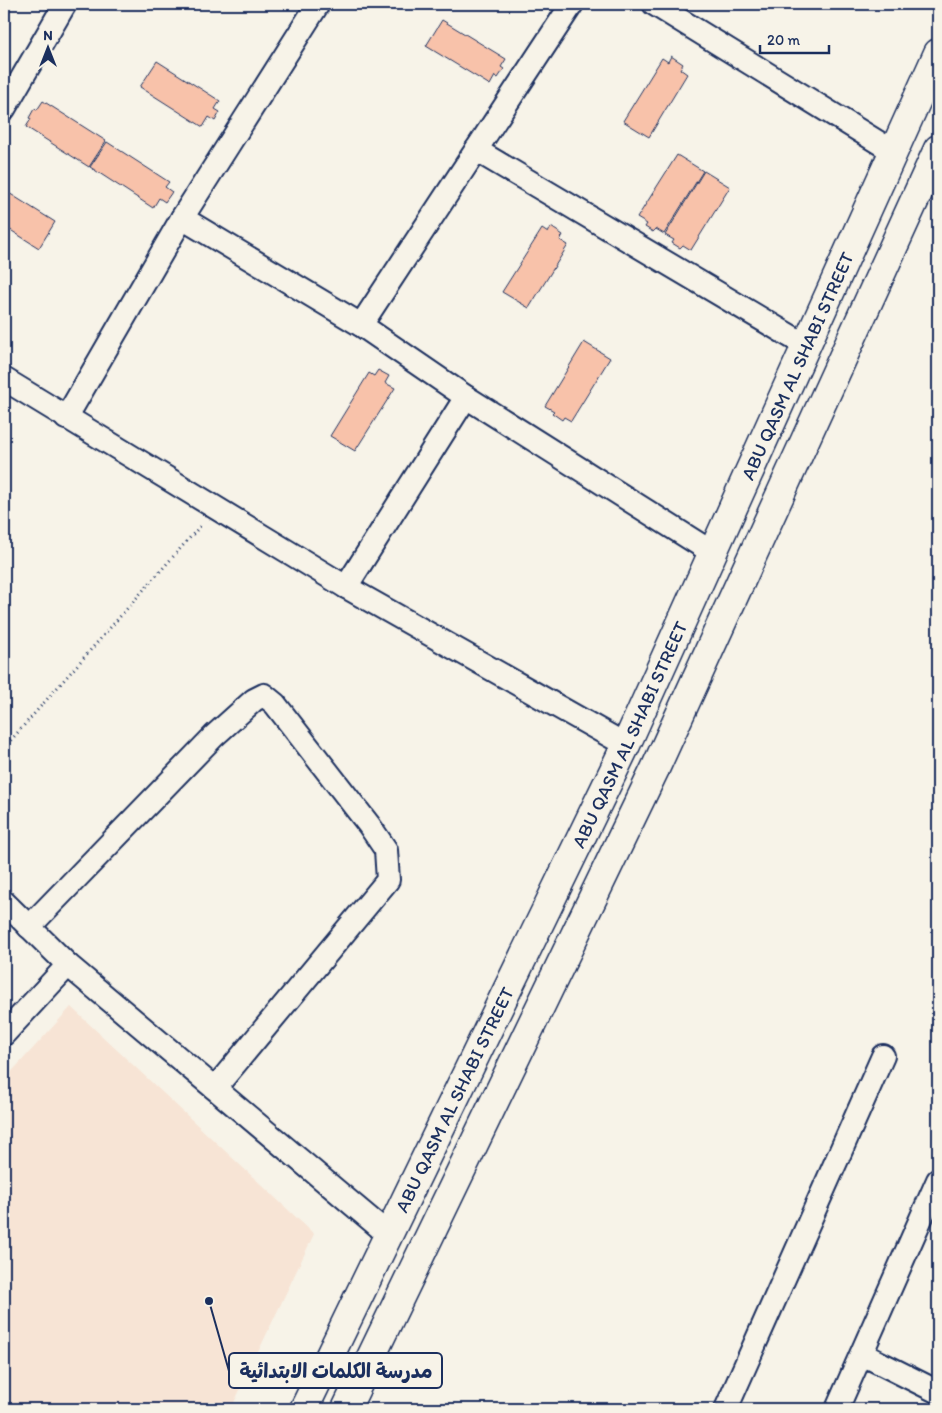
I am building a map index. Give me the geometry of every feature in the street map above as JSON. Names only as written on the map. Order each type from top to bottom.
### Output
[{"type":"street","points":[[4,109],[65,4]]},
{"type":"street","points":[[66,418],[182,218],[318,4]]},
{"type":"street","points":[[361,325],[572,4]]},
{"type":"street","points":[[654,4],[894,152]]},
{"type":"street","name":"ABU QASM AL SHABI STREET","points":[[304,1409],[626,745],[938,53]]},
{"type":"street","name":"ABU QASM AL SHABI STREET","points":[[346,1409],[655,769],[938,149]]},
{"type":"street","points":[[476,150],[807,346]]},
{"type":"street","points":[[182,218],[361,325],[466,397],[713,553]]},
{"type":"street","points":[[4,380],[346,587],[626,745]]},
{"type":"street","points":[[346,587],[466,397]]},
{"type":"street","points":[[29,926],[214,736],[254,700],[264,695],[275,704],[369,825],[386,850],[388,880],[215,1088]]},
{"type":"street","points":[[4,902],[68,965],[389,1235]]},
{"type":"street","points":[[4,1034],[68,965]]},
{"type":"street","points":[[492,1022],[526,1038]]},
{"type":"street","points":[[726,1409],[883,1056]]},
{"type":"street","points":[[837,1409],[938,1180]]},
{"type":"street","points":[[862,1354],[938,1392]]},
{"type":"path","points":[[4,748],[216,508]]},
{"type":"shaded area","points":[[71,1007],[314,1234],[231,1409],[4,1409],[4,1080]]},
{"type":"building","points":[[442,20],[506,59],[501,67],[504,69],[498,78],[495,76],[490,85],[426,46]]},
{"type":"building","points":[[671,56],[683,64],[680,69],[687,74],[649,137],[623,121],[662,58],[668,62]]},
{"type":"building","points":[[157,61],[220,101],[215,109],[220,112],[215,121],[209,117],[203,127],[140,87]]},
{"type":"building","points":[[43,101],[106,141],[89,167],[26,127],[34,109],[37,110]]},
{"type":"building","points":[[107,142],[169,182],[165,187],[172,192],[165,202],[159,198],[153,208],[90,167]]},
{"type":"building","points":[[677,155],[703,171],[664,234],[656,229],[653,232],[645,227],[647,224],[637,218]]},
{"type":"building","points":[[704,171],[730,187],[691,250],[683,245],[680,248],[672,243],[674,240],[665,235]]},
{"type":"building","points":[[4,190],[55,222],[39,248],[4,226]]},
{"type":"building","points":[[551,227],[563,235],[560,240],[568,245],[529,308],[502,292],[542,229],[548,233]]},
{"type":"building","points":[[584,342],[610,358],[571,421],[564,417],[562,420],[552,413],[554,411],[545,406]]},
{"type":"building","points":[[378,370],[389,376],[385,383],[395,388],[355,451],[330,436],[369,373],[374,376]]},
{"type":"place","name":"مدرسة الكلمات الابتدائية","points":[[209,1301]]}]
